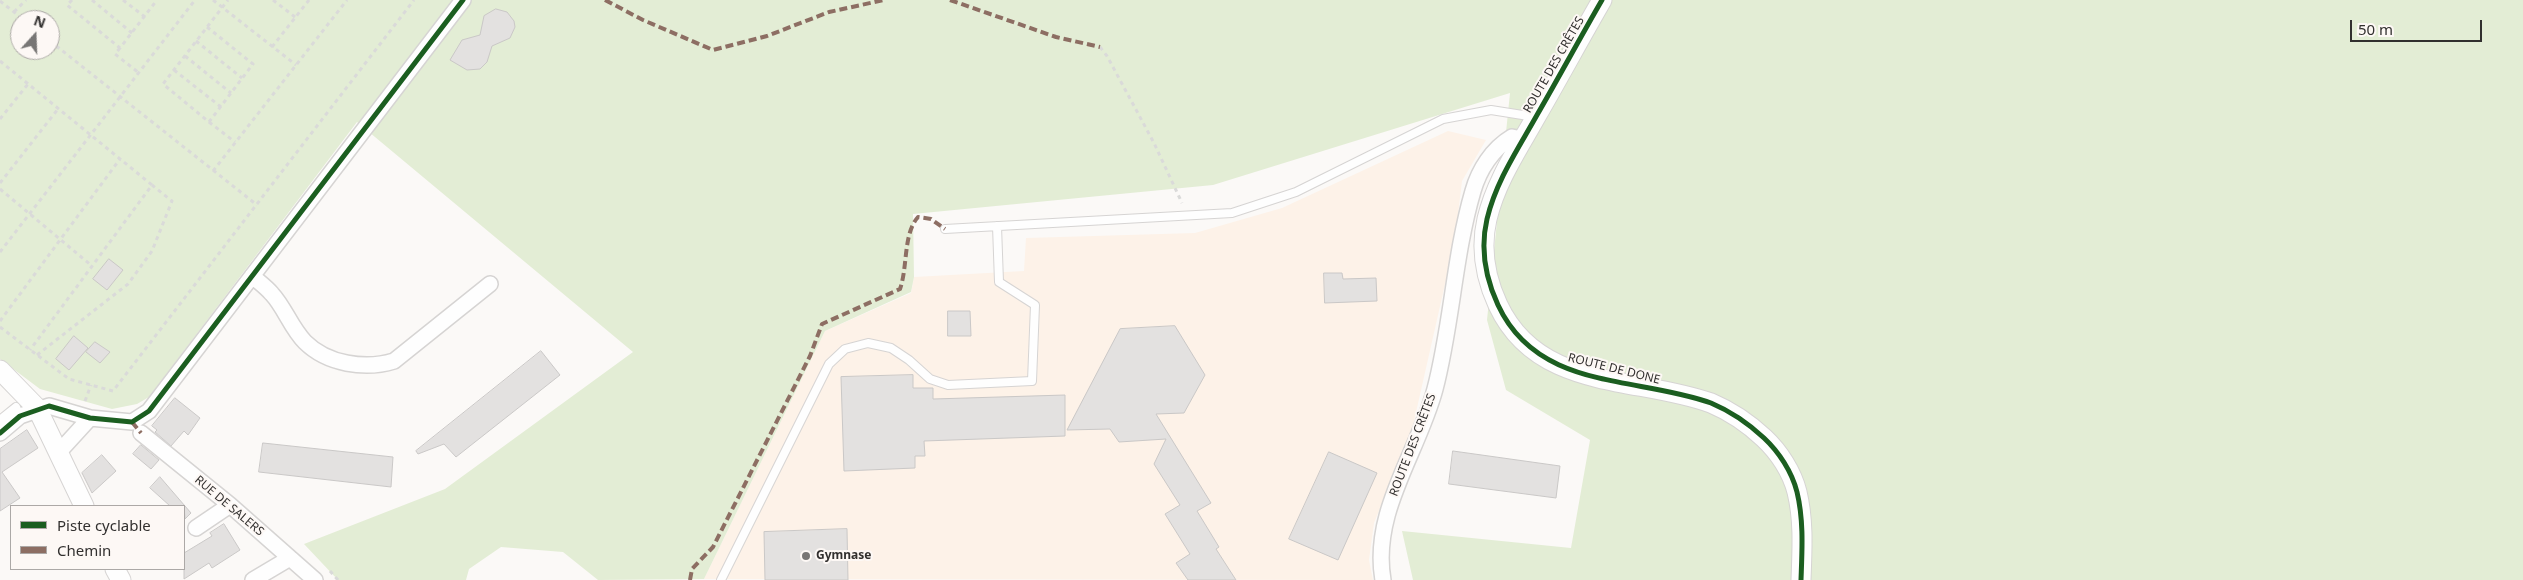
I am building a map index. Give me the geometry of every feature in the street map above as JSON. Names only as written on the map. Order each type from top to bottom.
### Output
[{"type":"street","points":[[0,433],[20,416],[37,408],[48,406],[90,418],[136,427],[463,0]]},
{"type":"street","name":"ROUTE DES CRÊTES","points":[[1383,580],[1380,542],[1386,515],[1424,423],[1435,389],[1449,327],[1473,191],[1482,168],[1502,143],[1512,137],[1522,139],[1536,118],[1602,0]]},
{"type":"street","name":"ROUTE DE DONE","points":[[1522,139],[1493,199],[1484,243],[1487,277],[1501,312],[1526,343],[1558,365],[1610,381],[1683,395],[1712,404],[1754,429],[1783,460],[1797,491],[1802,539],[1801,580]]},
{"type":"street","points":[[252,276],[273,294],[304,341],[320,355],[349,364],[378,366],[394,361],[490,284]]},
{"type":"street","points":[[0,370],[37,408],[84,505]]},
{"type":"street","points":[[58,453],[90,418]]},
{"type":"street","name":"RUE DE SALERS","points":[[136,427],[230,505],[315,580]]},
{"type":"street","points":[[196,528],[230,505]]},
{"type":"street","points":[[253,580],[290,558]]},
{"type":"lane","points":[[945,229],[1232,213],[1296,192],[1443,118],[1491,110],[1536,118]]},
{"type":"lane","points":[[721,580],[829,364],[845,349],[868,342],[891,348],[909,360],[930,379],[948,385],[1032,381],[1035,305],[999,282],[997,226]]},
{"type":"lane","points":[[0,420],[16,407],[20,416]]},
{"type":"path","points":[[16,10],[26,0]]},
{"type":"path","points":[[72,0],[67,5],[120,48]]},
{"type":"path","points":[[92,0],[132,33]]},
{"type":"path","points":[[124,0],[145,17]]},
{"type":"path","points":[[139,73],[115,54],[158,0]]},
{"type":"path","points":[[0,252],[195,0]]},
{"type":"path","points":[[213,0],[296,65]]},
{"type":"path","points":[[228,0],[163,84],[235,142]]},
{"type":"path","points":[[273,0],[295,18]]},
{"type":"path","points":[[272,47],[308,2],[303,0]]},
{"type":"path","points":[[213,171],[347,0]]},
{"type":"path","points":[[0,327],[69,379],[113,391],[414,0]]},
{"type":"path","points":[[0,1],[11,10]]},
{"type":"path","points":[[207,27],[253,64],[210,122]]},
{"type":"path","points":[[196,41],[242,78]]},
{"type":"path","points":[[1100,47],[1107,56],[1154,143],[1188,216]]},
{"type":"path","points":[[60,49],[257,205]]},
{"type":"path","points":[[184,56],[231,93]]},
{"type":"path","points":[[0,61],[172,201],[152,251],[128,284],[37,355]]},
{"type":"path","points":[[174,70],[221,107]]},
{"type":"path","points":[[0,119],[28,84]]},
{"type":"path","points":[[0,183],[58,108]]},
{"type":"path","points":[[0,321],[120,159]]},
{"type":"path","points":[[30,350],[152,185]]},
{"type":"path","points":[[0,189],[92,266]]},
{"type":"path","points":[[85,401],[91,385]]},
{"type":"shaded area","points":[[1448,131],[1486,140],[1462,181],[1455,240],[1412,430],[1374,523],[1369,560],[1373,580],[704,579],[825,331],[911,293],[914,277],[1024,271],[1026,238],[1195,233],[1282,208]]},
{"type":"green space","points":[[0,0],[2523,0],[2523,580],[1413,580],[1402,531],[1571,548],[1590,440],[1506,390],[1487,320],[1510,93],[1213,185],[913,214],[914,277],[911,292],[825,331],[704,579],[598,580],[563,552],[501,547],[469,569],[466,580],[338,580],[304,544],[445,489],[633,352],[357,122],[149,397],[137,404],[112,409],[40,389],[0,359]]},
{"type":"building","points":[[496,9],[507,12],[514,21],[515,27],[510,38],[492,46],[487,62],[480,69],[467,70],[450,60],[462,40],[480,35],[484,16]]},
{"type":"building","points":[[109,259],[123,270],[107,290],[93,279]]},
{"type":"building","points":[[1324,273],[1342,273],[1343,279],[1376,278],[1377,301],[1325,303]]},
{"type":"building","points":[[948,311],[970,311],[971,336],[948,336]]},
{"type":"building","points":[[1175,326],[1205,375],[1184,413],[1156,414],[1211,503],[1197,511],[1219,547],[1216,549],[1236,580],[1188,580],[1176,563],[1190,554],[1165,514],[1180,505],[1154,464],[1166,439],[1119,442],[1110,429],[1067,430],[1120,329]]},
{"type":"building","points":[[74,336],[88,348],[69,370],[56,359]]},
{"type":"building","points":[[95,342],[110,352],[100,363],[86,352]]},
{"type":"building","points":[[541,351],[560,375],[456,457],[444,444],[418,454],[416,451]]},
{"type":"building","points":[[913,375],[913,388],[933,388],[933,399],[1065,395],[1065,436],[924,441],[925,456],[915,456],[915,468],[844,471],[841,377]]},
{"type":"building","points":[[175,398],[200,418],[188,435],[184,431],[171,446],[155,432],[157,430],[152,426]]},
{"type":"building","points":[[27,430],[38,448],[2,472],[20,498],[0,511],[0,449]]},
{"type":"building","points":[[263,443],[393,457],[391,487],[259,472]]},
{"type":"building","points":[[141,445],[159,460],[151,469],[133,454]]},
{"type":"building","points":[[1453,451],[1560,466],[1556,498],[1449,484]]},
{"type":"building","points":[[1329,452],[1377,473],[1338,560],[1289,539]]},
{"type":"building","points":[[102,455],[116,471],[92,493],[82,473]]},
{"type":"building","points":[[160,477],[184,505],[169,505],[150,488]]},
{"type":"building","points":[[185,506],[191,513],[185,519]]},
{"type":"building","points":[[224,524],[240,550],[212,568],[209,563],[184,579],[185,552],[212,536],[210,533]]},
{"type":"building","name":"Gymnase","points":[[847,529],[848,580],[765,580],[764,532]]},
{"type":"marked path","points":[[605,0],[643,20],[713,50],[767,36],[829,12],[884,0]]},
{"type":"marked path","points":[[950,0],[1056,37],[1100,47]]},
{"type":"marked path","points":[[690,580],[692,569],[713,547],[810,356],[822,324],[900,289],[910,232],[918,217],[931,219],[945,229]]},
{"type":"marked path","points":[[132,422],[141,433]]},
{"type":"cycle path","points":[[0,433],[20,416],[49,406],[90,418],[132,422],[149,411],[463,0]]},
{"type":"cycle path","points":[[1602,0],[1515,153],[1496,192],[1487,219],[1484,241],[1485,263],[1490,284],[1498,305],[1516,333],[1538,353],[1563,367],[1591,376],[1711,403],[1739,418],[1764,438],[1784,463],[1792,477],[1797,492],[1802,525],[1801,580]]},
{"type":"place","name":"Gymnase","points":[[806,556]]}]
